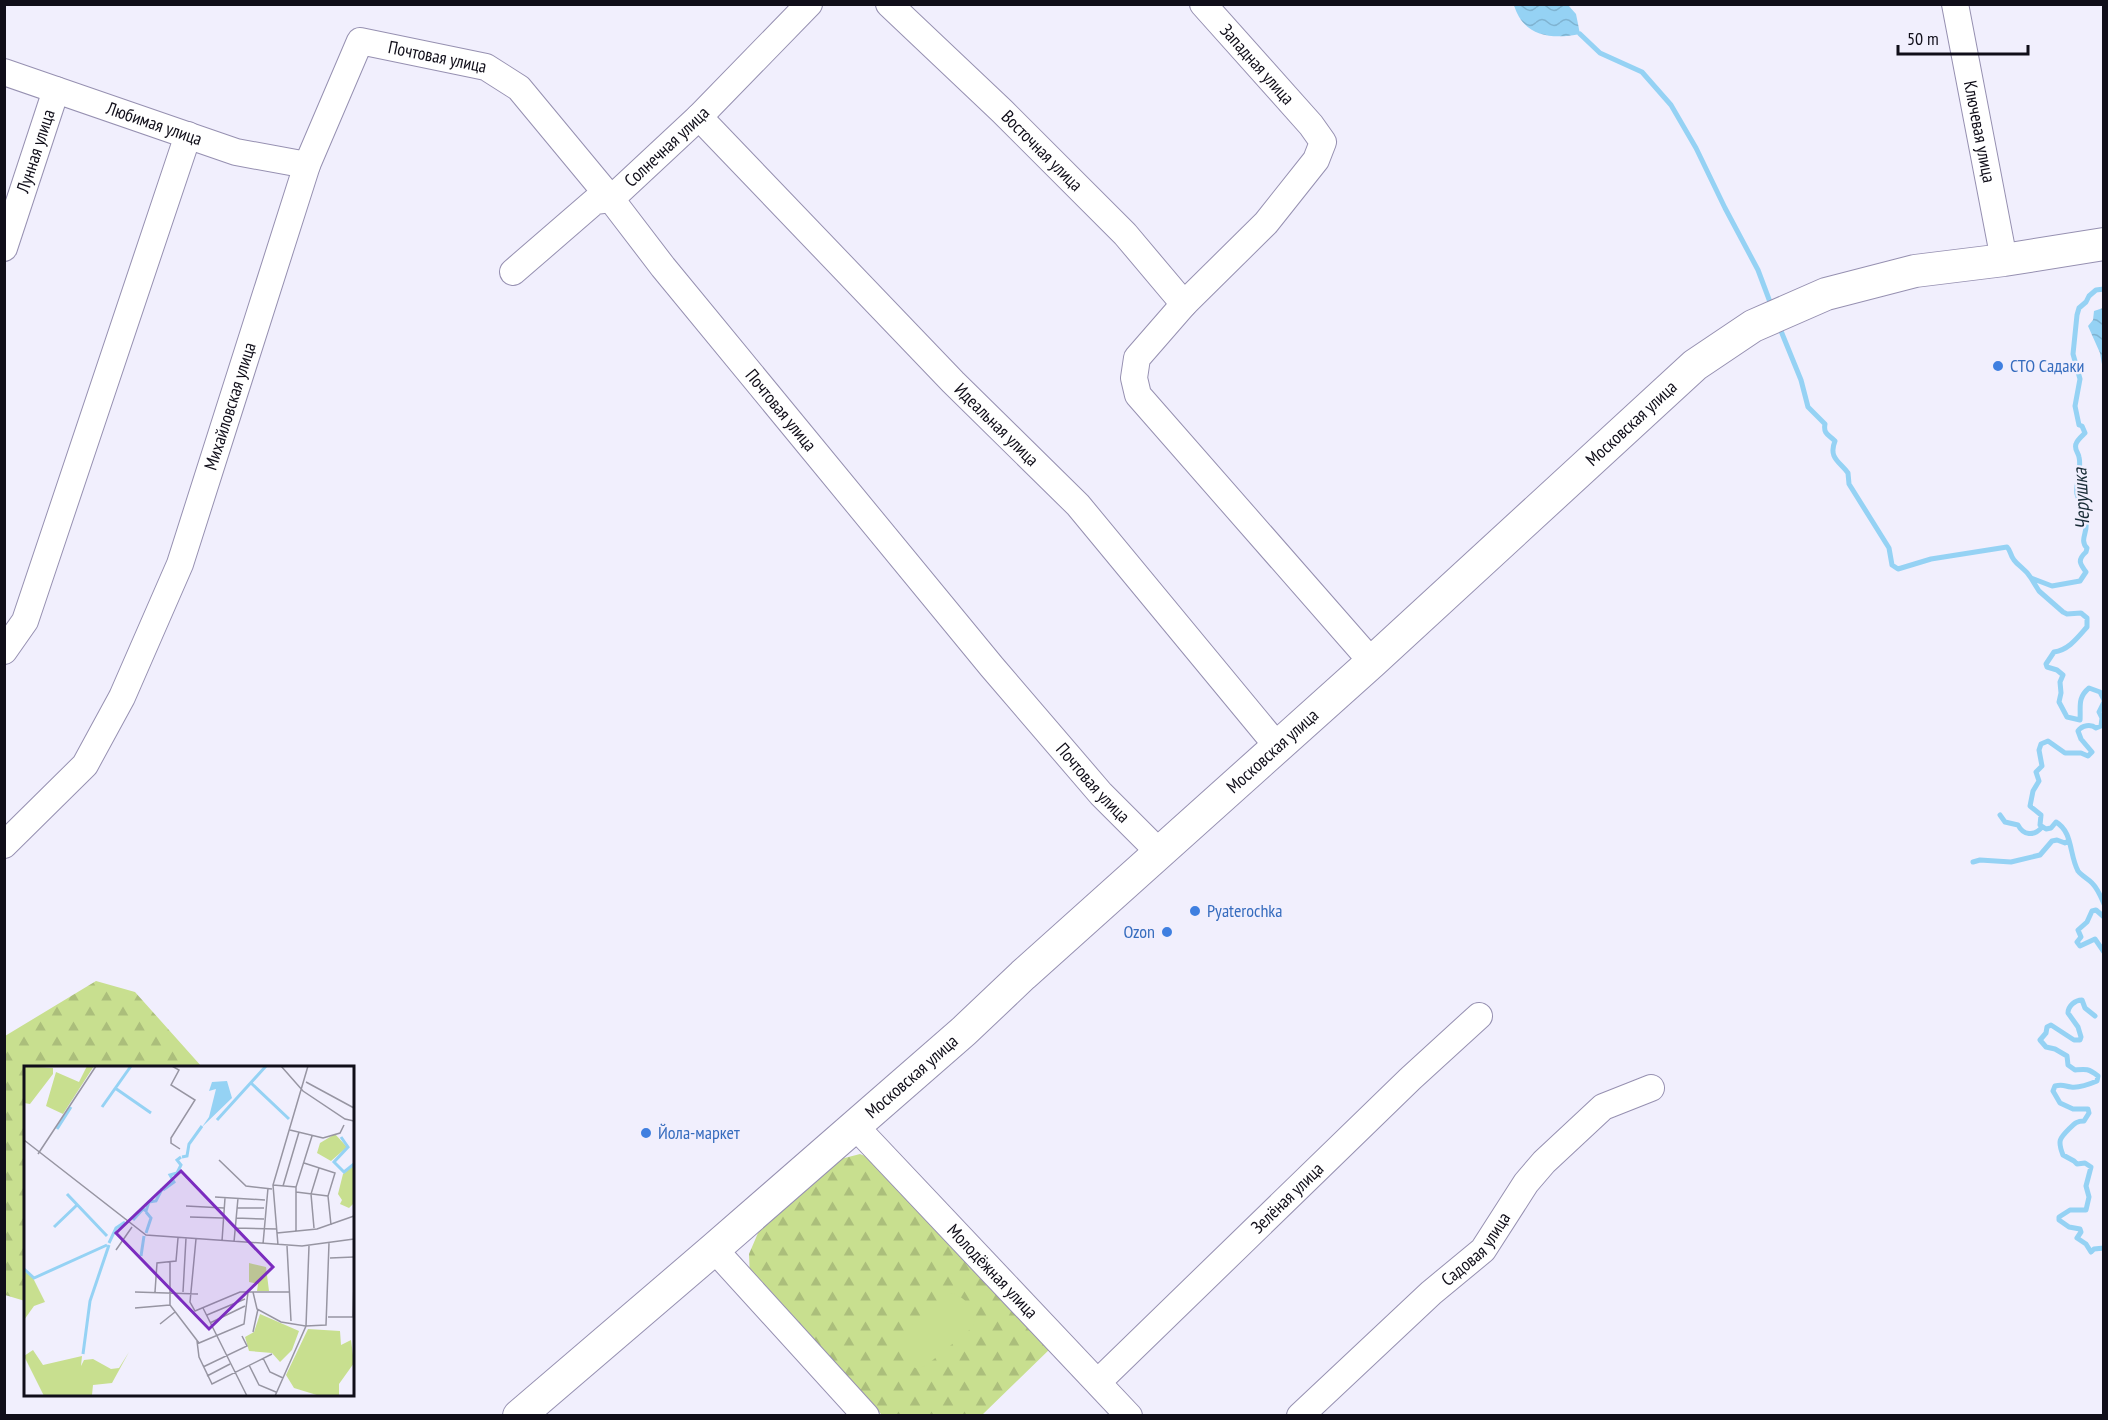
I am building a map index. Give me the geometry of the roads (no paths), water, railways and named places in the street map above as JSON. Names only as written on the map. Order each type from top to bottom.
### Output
[{"type":"main road","name":"Московская улица","points":[[519,1416],[714,1250],[964,1031],[1023,975],[1372,662],[1695,365],[1753,326],[1826,294],[1915,271],[2103,244]]},
{"type":"street","name":"Солнечная улица","points":[[513,272],[595,201],[611,199],[699,117],[809,4]]},
{"type":"street","name":"Восточная улица","points":[[889,4],[1002,111],[1125,234],[1184,304]]},
{"type":"street","name":"Западная улица","points":[[1184,304],[1266,223],[1316,160],[1323,142],[1311,124],[1203,4]]},
{"type":"street","name":"Ключевая улица","points":[[1955,4],[2004,260]]},
{"type":"street","name":"Михайловская улица","points":[[4,845],[85,765],[122,697],[180,564],[307,165],[360,41]]},
{"type":"street","name":"Почтовая улица","points":[[360,41],[486,67],[519,88],[992,667],[1101,794],[1160,854]]},
{"type":"street","name":"Любимая улица","points":[[4,72],[236,152],[307,165]]},
{"type":"street","name":"Лунная улица","points":[[4,248],[56,90]]},
{"type":"street","name":"Идеальная улица","points":[[699,117],[953,382],[1078,505],[1278,747]]},
{"type":"street","points":[[4,651],[25,621],[188,135]]},
{"type":"street","points":[[1184,304],[1137,358],[1134,378],[1138,395],[1372,662]]},
{"type":"street","name":"Зелёная улица","points":[[1098,1382],[1410,1079],[1479,1016]]},
{"type":"street","name":"Садовая улица","points":[[1300,1416],[1431,1293],[1483,1250],[1526,1183],[1544,1162],[1602,1107],[1651,1088]]},
{"type":"street","name":"Молодёжная улица","points":[[855,1126],[1129,1416]]},
{"type":"street","points":[[714,1250],[862,1414]]},
{"type":"water","points":[[1514,5],[1568,5],[1576,14],[1580,34],[1549,36],[1540,33],[1524,23]]},
{"type":"water","points":[[2104,308],[2103,370],[2100,353],[2088,326],[2093,320],[2094,311]]},
{"type":"waterway","points":[[1580,34],[1600,53],[1642,72],[1671,105],[1696,148],[1758,270],[1770,302]]},
{"type":"waterway","name":"Черушка","points":[[2104,289],[2096,290],[2079,308],[2073,354],[2080,379],[2075,406],[2079,425],[2085,433],[2077,441],[2075,447],[2080,462],[2077,494],[2085,515],[2084,542],[2087,548],[2080,562],[2086,572],[2080,581],[2052,586],[2031,578],[2039,591],[2063,612],[2081,613],[2087,618],[2087,627],[2080,635],[2069,646],[2054,652],[2046,664],[2047,667],[2063,675],[2060,682],[2059,702],[2067,717],[2080,720],[2081,699],[2089,688],[2100,692],[2104,700]]},
{"type":"waterway","points":[[1781,331],[1801,380],[1808,407],[1825,424],[1826,432],[1835,441],[1834,456],[1848,473],[1849,484],[1889,548],[1892,565],[1898,569],[1931,559],[2007,547],[2014,560],[2031,578]]},
{"type":"waterway","name":"Черушка","points":[[2104,702],[2099,712],[2102,718],[2101,726],[2082,727],[2078,731],[2081,739],[2092,752],[2088,756],[2081,753],[2065,753],[2048,741],[2041,744],[2039,750],[2042,766],[2036,772],[2039,781],[2033,791],[2030,806],[2041,815],[2040,825],[2046,829],[2051,828],[2056,822],[2065,831],[2078,871],[2094,885],[2104,904]]},
{"type":"waterway","points":[[2000,815],[2005,822],[2018,825],[2029,834],[2042,827]]},
{"type":"waterway","points":[[1973,862],[1980,860],[2011,862],[2040,855],[2052,841],[2065,843],[2068,841]]},
{"type":"waterway","name":"Черушка","points":[[2104,917],[2096,910],[2092,911],[2087,922],[2078,930],[2081,937],[2077,942],[2080,946],[2095,939],[2104,952]]},
{"type":"waterway","name":"Черушка","points":[[2095,1016],[2085,1008],[2082,1000],[2077,1001],[2072,1004],[2068,1013],[2078,1027],[2080,1040],[2074,1040],[2051,1025],[2047,1027],[2046,1033],[2040,1040],[2046,1047],[2067,1056],[2068,1065],[2075,1070],[2086,1070],[2098,1076],[2097,1081],[2074,1087],[2058,1085],[2053,1091],[2060,1103],[2073,1109],[2088,1109],[2089,1113],[2084,1121],[2076,1123],[2067,1131],[2060,1143],[2063,1155],[2077,1164],[2085,1163],[2091,1167],[2086,1186],[2089,1197],[2086,1210],[2070,1210],[2059,1217],[2059,1220],[2069,1227],[2080,1229],[2081,1232],[2077,1238],[2086,1244],[2091,1252],[2094,1249],[2104,1248]]},
{"type":"place","name":"СТО Садаки","points":[[1998,366]]},
{"type":"place","name":"Pyaterochka","points":[[1195,911]]},
{"type":"place","name":"Ozon","points":[[1167,932]]},
{"type":"place","name":"Йола-маркет","points":[[646,1133]]}]
